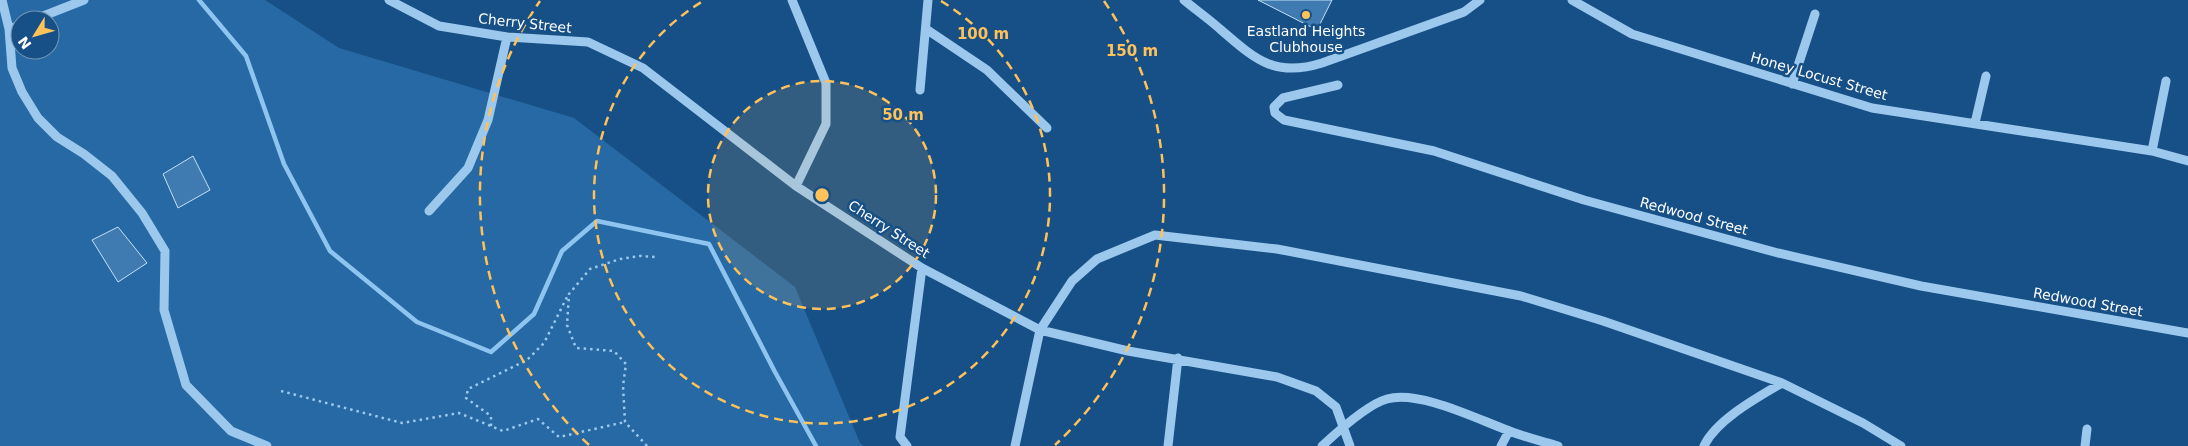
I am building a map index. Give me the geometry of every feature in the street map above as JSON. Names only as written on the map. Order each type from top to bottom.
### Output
[{"type":"street","points":[[2,0],[9,29],[12,68],[22,92],[38,118],[57,137],[84,154],[112,176],[142,212],[165,250],[164,310],[186,385],[231,431],[267,446]]},
{"type":"street","points":[[58,10],[84,0]]},
{"type":"street","name":"Cherry Street","points":[[389,0],[439,26],[507,37],[588,42],[643,68],[796,186],[922,268],[1040,330],[1128,352],[1178,358],[1276,376],[1316,391],[1336,407],[1350,446]]},
{"type":"street","points":[[920,90],[928,0]]},
{"type":"street","points":[[1184,0],[1251,56],[1270,66],[1287,69],[1305,68],[1464,12],[1480,0]]},
{"type":"street","name":"Honey Locust Street","points":[[1572,0],[1632,34],[1872,108],[2152,150],[2188,161]]},
{"type":"street","points":[[790,1],[826,83],[826,124],[796,186]]},
{"type":"street","points":[[1792,84],[1815,14]]},
{"type":"street","points":[[926,30],[987,70],[1047,128]]},
{"type":"street","points":[[429,211],[468,168],[488,120],[507,37]]},
{"type":"street","points":[[1975,123],[1986,76]]},
{"type":"street","points":[[2152,150],[2166,81]]},
{"type":"street","name":"Redwood Street","points":[[1338,85],[1283,98],[1274,107],[1275,113],[1284,120],[1434,151],[1584,200],[1778,253],[1922,286],[2188,333]]},
{"type":"street","points":[[1015,446],[1040,330],[1072,281],[1097,259],[1155,235],[1277,249],[1521,296],[1603,321],[1782,383],[1863,423],[1901,446]]},
{"type":"street","points":[[907,446],[900,437],[922,268]]},
{"type":"street","points":[[1168,446],[1178,358]]},
{"type":"street","points":[[1704,446],[1708,438],[1745,406],[1782,383]]},
{"type":"street","points":[[1322,446],[1344,425],[1386,399],[1410,399],[1460,410],[1509,431],[1558,446]]},
{"type":"street","points":[[2085,446],[2087,429]]},
{"type":"street","points":[[1501,446],[1509,431]]},
{"type":"path","points":[[491,426],[491,416],[466,398],[468,389],[526,360],[544,343],[569,294],[590,269],[620,259],[640,256],[655,257]]},
{"type":"path","points":[[569,294],[567,325],[576,348],[614,351],[626,364],[623,386],[625,422],[648,446]]},
{"type":"path","points":[[281,391],[402,423],[459,413],[503,431],[538,419],[559,437],[625,422]]},
{"type":"shaded area","points":[[0,0],[265,0],[339,48],[574,118],[795,287],[860,443],[864,446],[0,446]]},
{"type":"building","name":"Eastland Heights Clubhouse","points":[[1258,0],[1332,0],[1317,30]]},
{"type":"building","points":[[193,156],[210,190],[178,208],[163,174]]},
{"type":"building","points":[[118,227],[147,263],[118,282],[92,240]]},
{"type":"waterway","points":[[199,0],[246,56],[284,164],[330,251],[417,322],[491,352],[534,314],[562,251],[597,221],[709,244],[775,372],[816,446]]},
{"type":"place","name":"Eastland Heights Clubhouse","points":[[1306,15]]}]
